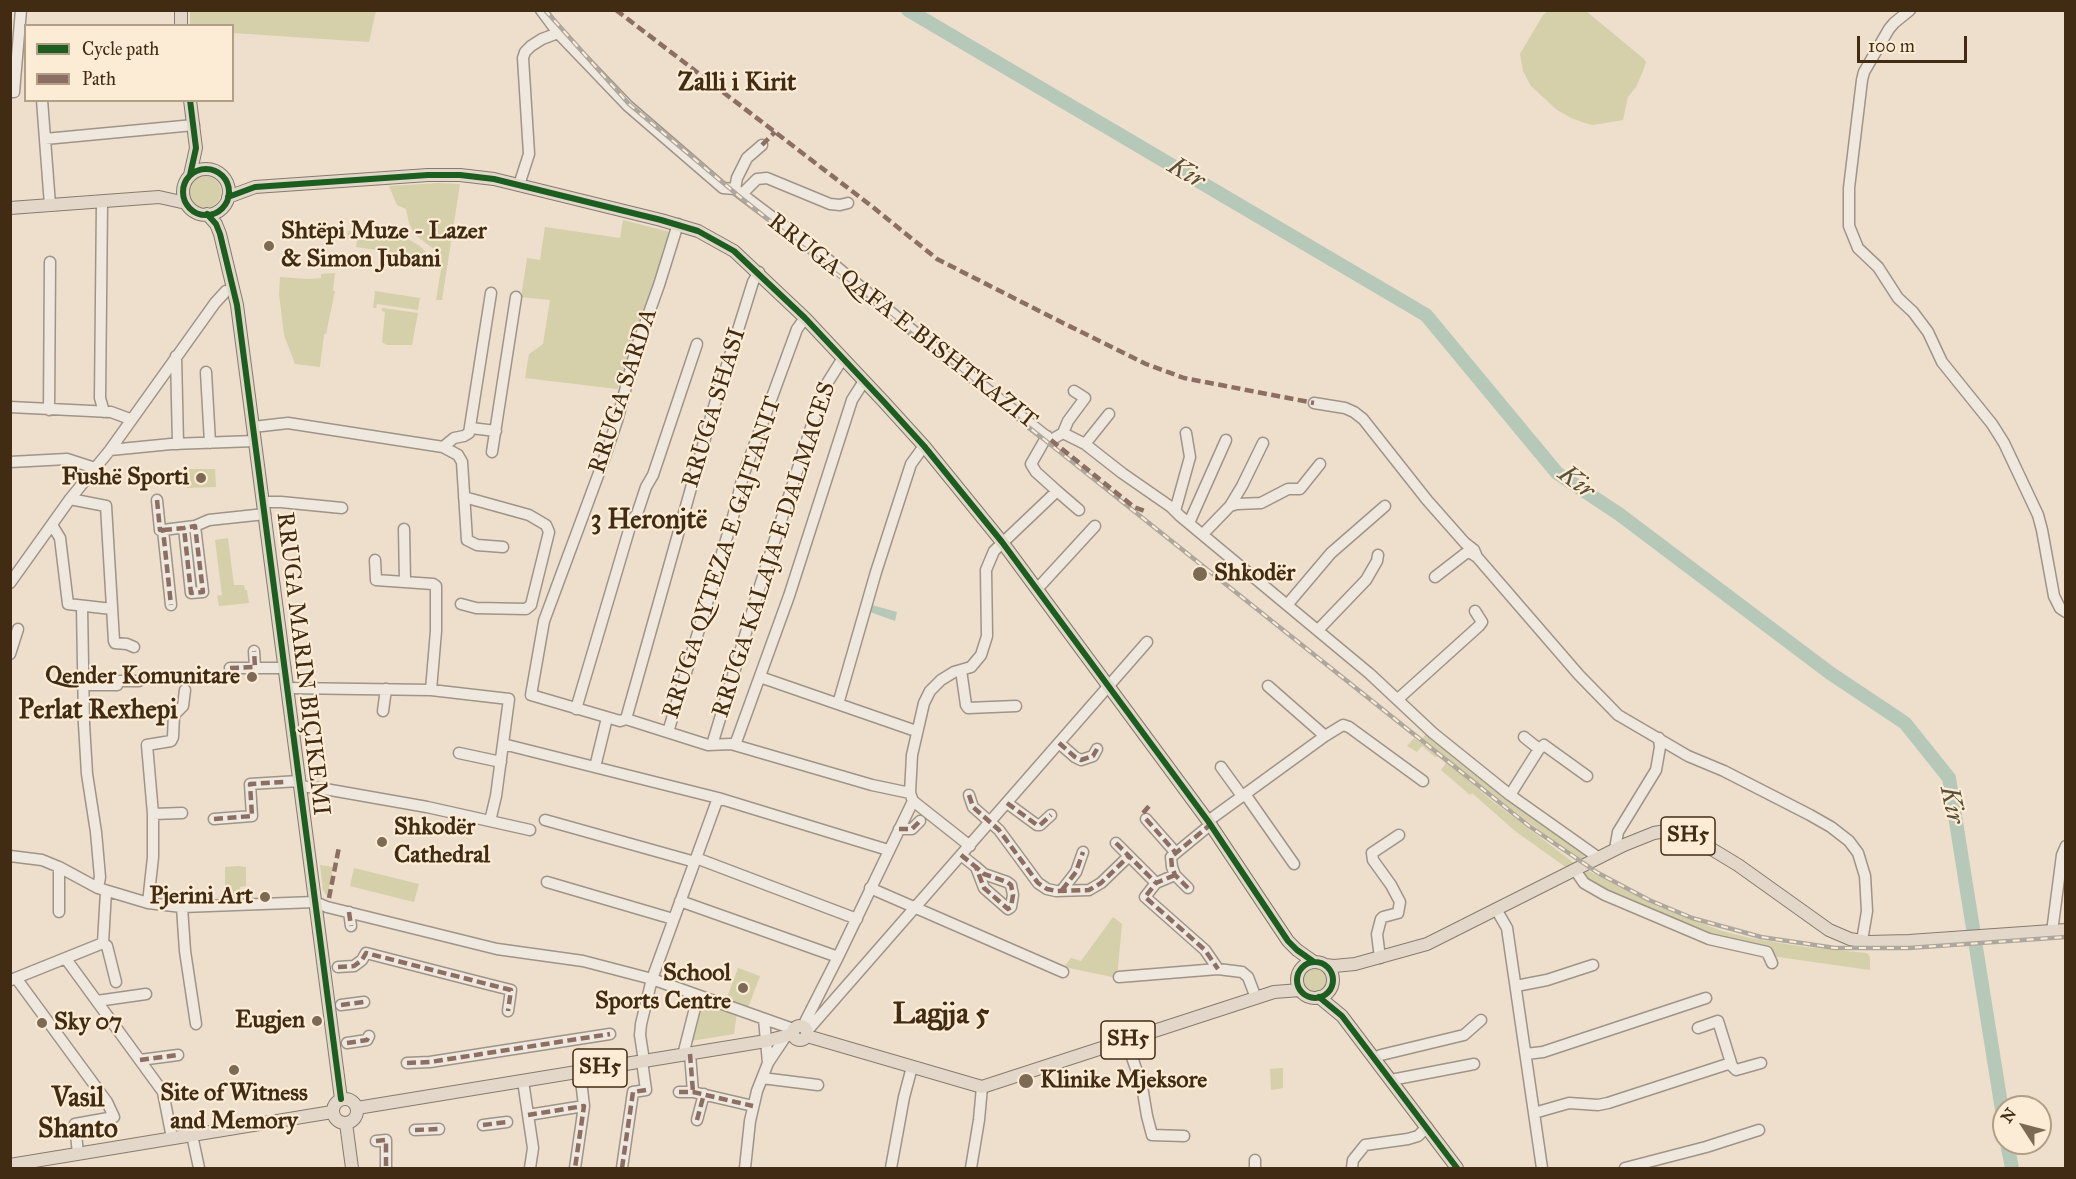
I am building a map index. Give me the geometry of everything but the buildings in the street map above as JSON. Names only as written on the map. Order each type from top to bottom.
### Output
[{"type":"main road","points":[[190,102],[196,148],[190,175],[183,188],[186,203],[198,213],[215,213],[225,202],[255,187]]},
{"type":"main road","points":[[196,148],[210,169]]},
{"type":"main road","points":[[190,175],[203,169],[210,169],[226,181],[255,187],[428,175],[460,175],[494,179],[678,224],[698,231],[734,251],[759,272],[843,358],[924,446],[1002,542],[1209,823],[1288,940],[1297,950],[1332,973],[1334,996],[1342,1016]]},
{"type":"main road","points":[[225,202],[226,181]]},
{"type":"main road","points":[[10,208],[159,197],[183,188]]},
{"type":"main road","points":[[159,197],[186,203]]},
{"type":"main road","name":"RRUGA MARIN BIÇIKEMI","points":[[220,234],[225,202]]},
{"type":"main road","name":"RRUGA MARIN BIÇIKEMI","points":[[207,214],[216,224],[220,234],[237,305],[341,1099]]},
{"type":"main road","name":"SH5","points":[[1274,992],[1298,974],[1305,965],[1355,964],[1427,944],[1615,849],[1654,832],[1666,831],[1687,835],[1738,865],[1839,936],[1864,942],[1909,941],[2066,930]]},
{"type":"main road","points":[[1288,940],[1300,990]]},
{"type":"main road","name":"SH5","points":[[982,1087],[1274,992],[1300,990],[1308,997],[1319,997],[1326,993],[1337,973],[1355,964]]},
{"type":"main road","points":[[1319,997],[1342,1016],[1457,1168]]},
{"type":"main road","points":[[798,1032],[982,1087]]},
{"type":"main road","name":"SH5","points":[[357,1108],[766,1041],[798,1032]]},
{"type":"main road","points":[[341,1099],[349,1099],[357,1108],[353,1120],[346,1124],[337,1121],[332,1112],[333,1106],[341,1099]]},
{"type":"main road","points":[[10,1165],[332,1112]]},
{"type":"main road","points":[[346,1124],[352,1168]]},
{"type":"street","points":[[10,92],[15,92],[21,10]]},
{"type":"street","name":"RRUGA QAFA E BISHTKAZIT","points":[[541,10],[558,33],[627,106],[723,188],[738,192],[825,257],[918,335],[1052,440],[1063,433],[1068,421],[1085,398],[1074,391]]},
{"type":"street","points":[[1910,10],[1894,22],[1864,72],[1849,188],[1849,226],[1858,248],[1878,267],[1898,298],[1913,312],[1928,332],[1942,362],[1992,424],[2004,443],[2038,515],[2054,596],[2060,608],[2066,612]]},
{"type":"street","points":[[519,185],[529,154],[523,58],[531,46],[558,33]]},
{"type":"street","points":[[42,102],[50,205]]},
{"type":"street","points":[[45,139],[194,125]]},
{"type":"street","points":[[738,192],[737,178],[747,158],[762,145]]},
{"type":"street","name":"RRUGA QAFA E BISHTKAZIT","points":[[738,192],[757,179],[767,178],[830,204],[848,203]]},
{"type":"street","points":[[102,202],[99,398],[104,411]]},
{"type":"street","name":"RRUGA SARDA","points":[[576,710],[531,695],[544,621],[617,421],[636,349],[678,224]]},
{"type":"street","points":[[50,262],[50,410]]},
{"type":"street","name":"RRUGA SHASI","points":[[626,718],[713,410],[752,286],[759,272]]},
{"type":"street","points":[[10,583],[70,500],[110,450],[215,303],[226,291],[233,289]]},
{"type":"street","points":[[443,447],[454,438],[469,433],[471,428],[491,293]]},
{"type":"street","points":[[492,452],[516,297]]},
{"type":"street","name":"RRUGA QYTEZA E GAJTANIT","points":[[668,732],[733,517],[743,476],[797,329],[805,318]]},
{"type":"street","points":[[697,344],[653,475],[646,487],[637,514],[632,520],[576,710],[620,721],[626,718],[712,745],[726,743],[735,745],[911,797],[970,846]]},
{"type":"street","points":[[176,355],[178,444]]},
{"type":"street","name":"RRUGA KALAJA E DALMACES","points":[[712,745],[819,403],[831,376],[843,358]]},
{"type":"street","points":[[206,372],[210,443]]},
{"type":"street","points":[[735,745],[789,596],[852,399],[864,381]]},
{"type":"street","points":[[1314,403],[1345,408],[1357,414],[1419,491],[1465,543],[1474,550],[1477,557]]},
{"type":"street","points":[[10,407],[104,411],[130,419]]},
{"type":"street","points":[[1085,444],[1109,414]]},
{"type":"street","points":[[253,427],[288,423],[443,447],[461,458],[467,540],[477,545],[503,547]]},
{"type":"street","points":[[471,428],[496,431]]},
{"type":"street","name":"RRUGA QAFA E BISHTKAZIT","points":[[1063,433],[1085,444],[1122,473],[1161,499],[1356,661],[1433,733],[1510,795],[1599,858]]},
{"type":"street","points":[[1175,511],[1190,457],[1186,434]]},
{"type":"street","points":[[1047,436],[1031,464],[1036,472],[1080,510]]},
{"type":"street","points":[[1189,523],[1226,440]]},
{"type":"street","points":[[110,450],[255,441]]},
{"type":"street","points":[[1203,534],[1230,506],[1263,442]]},
{"type":"street","points":[[838,704],[878,564],[911,464],[924,446]]},
{"type":"street","points":[[10,462],[67,459],[95,468]]},
{"type":"street","points":[[1230,506],[1261,503],[1288,489],[1300,489],[1320,464]]},
{"type":"street","points":[[798,1032],[857,919],[899,829],[911,797],[912,755],[916,731],[930,692],[947,675],[971,668],[977,662],[984,647],[987,636],[987,564],[1002,542],[1057,491]]},
{"type":"street","points":[[461,604],[476,608],[526,609],[531,605],[549,532],[546,525],[530,515],[464,497]]},
{"type":"street","points":[[70,500],[106,506],[115,643],[134,647]]},
{"type":"street","points":[[156,500],[160,530],[163,530],[171,605]]},
{"type":"street","points":[[264,508],[281,502],[342,508]]},
{"type":"street","points":[[1287,605],[1331,552],[1385,506]]},
{"type":"street","name":"RRUGA MARIN BIÇIKEMI","points":[[163,530],[190,527],[209,520],[264,508]]},
{"type":"street","points":[[52,525],[60,538],[68,602],[71,605],[112,609]]},
{"type":"street","points":[[1038,588],[1095,526]]},
{"type":"street","points":[[190,527],[202,592],[191,593],[190,527]]},
{"type":"street","points":[[404,529],[405,582]]},
{"type":"street","points":[[1435,577],[1466,553],[1471,553],[1477,557],[1609,708],[1688,756],[1724,771],[1810,815],[1849,841],[1862,862],[1865,876],[1867,911],[1864,942]]},
{"type":"street","points":[[1318,630],[1366,580],[1378,555]]},
{"type":"street","points":[[375,560],[376,580],[433,584],[436,587],[436,631],[431,690]]},
{"type":"street","points":[[82,606],[82,685],[87,774],[102,889],[104,943],[107,946],[116,982]]},
{"type":"street","points":[[1398,699],[1479,626],[1481,619],[1475,611]]},
{"type":"street","points":[[10,654],[18,629]]},
{"type":"street","points":[[745,1168],[753,1106],[768,1063],[915,908],[1147,642]]},
{"type":"street","points":[[254,651],[255,667]]},
{"type":"street","name":"RRUGA MARIN BIÇIKEMI","points":[[230,668],[285,668]]},
{"type":"street","points":[[961,670],[968,708],[1016,706]]},
{"type":"street","points":[[760,677],[916,731]]},
{"type":"street","points":[[82,685],[117,685],[118,681],[139,681]]},
{"type":"street","points":[[1268,686],[1325,736]]},
{"type":"street","points":[[287,688],[431,690],[509,699],[490,821]]},
{"type":"street","points":[[383,711],[386,689]]},
{"type":"street","points":[[148,903],[153,857],[153,814],[147,745],[171,741],[174,715],[183,706],[185,690]]},
{"type":"street","points":[[595,767],[607,718]]},
{"type":"street","points":[[1188,888],[1175,875],[1171,857],[1243,795],[1339,726],[1348,727],[1423,781]]},
{"type":"street","points":[[1524,737],[1539,748]]},
{"type":"street","points":[[1615,849],[1618,832],[1654,776],[1659,759],[1659,738]]},
{"type":"street","points":[[1059,743],[1081,760],[1093,756],[1097,749]]},
{"type":"street","points":[[503,744],[718,798],[888,850]]},
{"type":"street","points":[[1510,795],[1539,748],[1544,745],[1587,776]]},
{"type":"street","points":[[459,753],[501,762]]},
{"type":"street","points":[[1221,767],[1294,864]]},
{"type":"street","name":"RRUGA MARIN BIÇIKEMI","points":[[214,819],[252,816],[250,784],[300,784]]},
{"type":"street","points":[[300,784],[530,830]]},
{"type":"street","points":[[969,795],[973,807],[1006,839],[1038,883],[1047,889],[1089,890],[1101,883],[1128,858]]},
{"type":"street","points":[[622,1168],[633,1092],[646,1090],[640,1035],[652,979],[718,798]]},
{"type":"street","points":[[1007,803],[1037,825],[1051,815]]},
{"type":"street","points":[[153,814],[182,813]]},
{"type":"street","points":[[1146,819],[1176,853]]},
{"type":"street","points":[[545,820],[696,860],[857,919]]},
{"type":"street","points":[[899,829],[912,829],[920,821]]},
{"type":"street","points":[[1380,958],[1377,934],[1381,919],[1398,913],[1400,902],[1373,860],[1372,854],[1399,835]]},
{"type":"street","points":[[1116,843],[1128,858],[1155,883]]},
{"type":"street","points":[[2052,932],[2062,855],[2066,846]]},
{"type":"street","points":[[1062,890],[1076,872],[1083,852]]},
{"type":"street","points":[[961,855],[976,867]]},
{"type":"street","points":[[10,856],[42,861],[102,889],[148,903],[183,907],[315,902],[327,908],[488,947],[571,958],[652,979],[798,1032]]},
{"type":"street","points":[[59,867],[59,912]]},
{"type":"street","points":[[1575,870],[1584,883],[1605,895],[1709,939],[1767,952],[1772,963]]},
{"type":"street","points":[[1175,875],[1155,883],[1145,897],[1205,950],[1218,969]]},
{"type":"street","points":[[547,882],[673,919]]},
{"type":"street","points":[[870,888],[1063,972]]},
{"type":"street","points":[[680,901],[838,957]]},
{"type":"street","points":[[183,907],[185,951],[196,1024]]},
{"type":"street","points":[[1496,909],[1507,928],[1542,1168]]},
{"type":"street","points":[[350,912],[351,926]]},
{"type":"street","points":[[78,1154],[75,1124],[114,1117],[107,1102],[13,979],[104,943]]},
{"type":"street","points":[[338,967],[354,966],[362,960],[366,953],[511,990],[508,1011]]},
{"type":"street","points":[[66,958],[163,1092],[172,1138]]},
{"type":"street","points":[[1516,986],[1547,980],[1593,966]]},
{"type":"street","points":[[1119,977],[1218,969],[1245,974],[1256,998]]},
{"type":"street","points":[[97,1001],[146,994]]},
{"type":"street","points":[[697,1120],[699,1093],[687,1054],[698,996]]},
{"type":"street","points":[[1526,1054],[1543,1052],[1706,998]]},
{"type":"street","points":[[341,1005],[364,1002]]},
{"type":"street","points":[[764,1019],[768,1063]]},
{"type":"street","points":[[1374,1059],[1381,1055],[1464,1035],[1481,1020]]},
{"type":"street","points":[[1698,1028],[1718,1021],[1731,1063],[1736,1070],[1761,1063]]},
{"type":"street","points":[[407,1063],[430,1062],[610,1034]]},
{"type":"street","points":[[347,1043],[367,1040],[369,1036]]},
{"type":"street","points":[[1126,1040],[1142,1086],[1152,1135],[1184,1136]]},
{"type":"street","points":[[140,1060],[178,1055]]},
{"type":"street","points":[[1534,1113],[1569,1103],[1599,1105],[1608,1103],[1731,1063]]},
{"type":"street","points":[[1390,1080],[1474,1064]]},
{"type":"street","points":[[891,1168],[912,1067]]},
{"type":"street","points":[[575,1168],[584,1106],[580,1072]]},
{"type":"street","points":[[762,1078],[818,1085]]},
{"type":"street","points":[[523,1081],[532,1148],[530,1168]]},
{"type":"street","points":[[971,1168],[982,1087]]},
{"type":"street","points":[[679,1092],[699,1093],[753,1106]]},
{"type":"street","points":[[528,1115],[584,1106]]},
{"type":"street","points":[[483,1125],[507,1122]]},
{"type":"street","points":[[1352,1168],[1353,1160],[1365,1146],[1418,1136],[1427,1127]]},
{"type":"street","points":[[415,1130],[439,1129]]},
{"type":"street","points":[[1625,1168],[1759,1130]]},
{"type":"street","points":[[192,1135],[199,1168]]},
{"type":"street","points":[[376,1141],[386,1140],[386,1168]]},
{"type":"shaded area","points":[[190,10],[376,11],[369,42],[234,33],[234,24],[190,24]]},
{"type":"shaded area","points":[[1549,10],[1586,11],[1644,59],[1646,62],[1643,71],[1636,87],[1628,97],[1623,120],[1593,125],[1571,118],[1557,110],[1531,86],[1523,71],[1520,54],[1543,15]]},
{"type":"shaded area","points":[[205,176],[216,181],[221,192],[216,203],[205,208],[194,203],[189,192],[194,181]]},
{"type":"shaded area","points":[[460,184],[442,300],[436,300],[442,264],[435,250],[414,234],[406,209],[397,205],[389,186]]},
{"type":"shaded area","points":[[623,220],[670,232],[670,244],[625,376],[617,389],[525,378],[529,354],[543,344],[550,300],[521,297],[527,258],[540,260],[545,227],[620,238]]},
{"type":"shaded area","points":[[348,231],[367,231],[397,239],[408,239],[420,246],[429,258],[356,247],[357,240],[347,239]]},
{"type":"shaded area","points":[[335,273],[333,291],[335,291],[326,334],[324,334],[320,367],[295,364],[284,335],[279,294],[280,277],[321,278],[321,274]]},
{"type":"shaded area","points":[[375,291],[420,298],[418,310],[377,304],[376,308],[373,308]]},
{"type":"shaded area","points":[[382,308],[418,313],[412,345],[387,345],[382,342],[385,312]]},
{"type":"shaded area","name":"Fushë Sporti","points":[[187,469],[215,469],[216,487],[187,488]]},
{"type":"shaded area","points":[[228,538],[234,585],[244,585],[249,603],[219,606],[217,596],[222,595],[215,540]]},
{"type":"shaded area","points":[[872,605],[897,612],[895,621],[870,612]]},
{"type":"shaded area","points":[[1427,731],[1586,854],[1580,860],[1422,740]]},
{"type":"shaded area","points":[[1414,738],[1448,763],[1491,800],[1574,863],[1567,868],[1515,831],[1472,793],[1470,795],[1441,770],[1446,763],[1422,746],[1417,752],[1407,746]]},
{"type":"shaded area","points":[[320,865],[333,867],[327,896],[323,890]]},
{"type":"shaded area","points":[[225,867],[246,867],[246,886],[240,887],[241,900],[225,901]]},
{"type":"shaded area","points":[[354,868],[419,884],[414,902],[350,886]]},
{"type":"shaded area","points":[[1589,871],[1657,906],[1722,931],[1805,947],[1867,953],[1870,957],[1870,970],[1771,956],[1620,900],[1580,875]]},
{"type":"shaded area","points":[[1113,917],[1122,924],[1117,978],[1064,967],[1071,958],[1081,961]]},
{"type":"shaded area","points":[[1315,967],[1324,971],[1328,980],[1324,989],[1315,993],[1306,989],[1302,980],[1306,971]]},
{"type":"shaded area","name":"School Sports Centre","points":[[738,968],[760,976],[748,1008],[726,1000]]},
{"type":"shaded area","points":[[700,1000],[737,1013],[734,1034],[691,1041]]},
{"type":"shaded area","points":[[1283,1068],[1283,1088],[1271,1090],[1270,1069]]},
{"type":"waterway","name":"Kir","points":[[908,10],[1426,315],[1557,473],[1619,514],[1830,673],[1905,723],[1949,778],[2000,1095]]},
{"type":"waterway","name":"Kir","points":[[2009,1155],[2012,1168]]},
{"type":"railway","points":[[545,10],[629,104],[740,197],[1529,826],[1598,873],[1649,900],[1692,918],[1761,937],[1835,948],[1909,948],[2066,937]]},
{"type":"marked path","points":[[616,10],[937,259],[1146,364],[1184,378],[1314,403]]},
{"type":"marked path","points":[[762,145],[775,132]]},
{"type":"marked path","points":[[1051,440],[1134,507],[1147,512]]},
{"type":"marked path","points":[[157,500],[160,530],[163,530],[171,605]]},
{"type":"marked path","points":[[163,530],[195,526],[203,592],[191,593],[184,528]]},
{"type":"marked path","points":[[230,668],[255,667],[254,651]]},
{"type":"marked path","points":[[1059,743],[1081,760],[1093,756],[1097,749]]},
{"type":"marked path","points":[[214,819],[252,816],[250,784],[284,782]]},
{"type":"marked path","points":[[969,795],[973,807],[999,830],[1038,883],[1047,889],[1089,890],[1101,883],[1128,857]]},
{"type":"marked path","points":[[1007,803],[1037,825],[1051,815]]},
{"type":"marked path","points":[[1143,813],[1150,805]]},
{"type":"marked path","points":[[1146,819],[1176,853]]},
{"type":"marked path","points":[[899,829],[912,829],[920,821]]},
{"type":"marked path","points":[[1188,888],[1175,875],[1171,857],[1210,825]]},
{"type":"marked path","points":[[1116,843],[1156,883]]},
{"type":"marked path","points":[[329,898],[339,847]]},
{"type":"marked path","points":[[1062,890],[1076,872],[1083,852]]},
{"type":"marked path","points":[[961,855],[976,867],[984,888],[1008,909],[1011,907],[1013,895],[1011,885],[984,874],[976,867]]},
{"type":"marked path","points":[[1175,875],[1156,883],[1145,897],[1205,950],[1218,969]]},
{"type":"marked path","points":[[349,912],[351,926]]},
{"type":"marked path","points":[[338,967],[354,966],[362,960],[366,953],[511,990],[508,1011]]},
{"type":"marked path","points":[[341,1005],[364,1002]]},
{"type":"marked path","points":[[407,1063],[430,1062],[610,1034]]},
{"type":"marked path","points":[[347,1043],[367,1040],[369,1036]]},
{"type":"marked path","points":[[690,1054],[693,1092]]},
{"type":"marked path","points":[[140,1060],[178,1055]]},
{"type":"marked path","points":[[622,1168],[633,1092],[646,1090]]},
{"type":"marked path","points":[[679,1092],[693,1092],[753,1106]]},
{"type":"marked path","points":[[697,1120],[704,1094]]},
{"type":"marked path","points":[[528,1115],[584,1106],[575,1168]]},
{"type":"marked path","points":[[483,1125],[507,1122]]},
{"type":"marked path","points":[[415,1130],[439,1129]]},
{"type":"marked path","points":[[376,1141],[386,1140],[386,1168]]},
{"type":"cycle path","points":[[190,102],[196,148],[190,175]]},
{"type":"cycle path","points":[[206,169],[222,176],[229,192],[222,208],[206,215],[190,208],[183,192],[190,176],[206,169]]},
{"type":"cycle path","points":[[228,197],[255,187],[428,175],[460,175],[494,179],[661,220],[698,231],[734,251],[805,318],[924,446],[1002,542],[1208,821],[1288,941],[1314,962]]},
{"type":"cycle path","points":[[207,214],[216,224],[220,234],[237,305],[341,1099]]},
{"type":"cycle path","points":[[1315,962],[1328,967],[1333,980],[1328,993],[1315,998],[1302,993],[1297,980],[1302,967],[1315,962]]},
{"type":"cycle path","points":[[1319,997],[1342,1016],[1457,1168]]},
{"type":"place","name":"Shtëpi Muze - Lazer & Simon Jubani","points":[[269,246]]},
{"type":"place","name":"Fushë Sporti","points":[[201,478]]},
{"type":"place","name":"Shkodër","points":[[1200,574]]},
{"type":"place","name":"Qender Komunitare","points":[[252,677]]},
{"type":"place","name":"Shkodër Cathedral","points":[[382,842]]},
{"type":"place","name":"Pjerini Art","points":[[265,897]]},
{"type":"place","name":"School Sports Centre","points":[[743,988]]},
{"type":"place","name":"Eugjen","points":[[317,1021]]},
{"type":"place","name":"Sky 07","points":[[42,1023]]},
{"type":"place","name":"Site of Witness and Memory","points":[[234,1070]]},
{"type":"place","name":"Klinike Mjeksore","points":[[1026,1081]]},
{"type":"district","name":"Zalli i Kirit","points":[[737,84]]},
{"type":"district","name":"3 Heronjtë","points":[[649,521]]},
{"type":"district","name":"Perlat Rexhepi","points":[[98,711]]},
{"type":"district","name":"Lagjja 5","points":[[941,1016]]},
{"type":"district","name":"Vasil Shanto","points":[[78,1114]]}]
